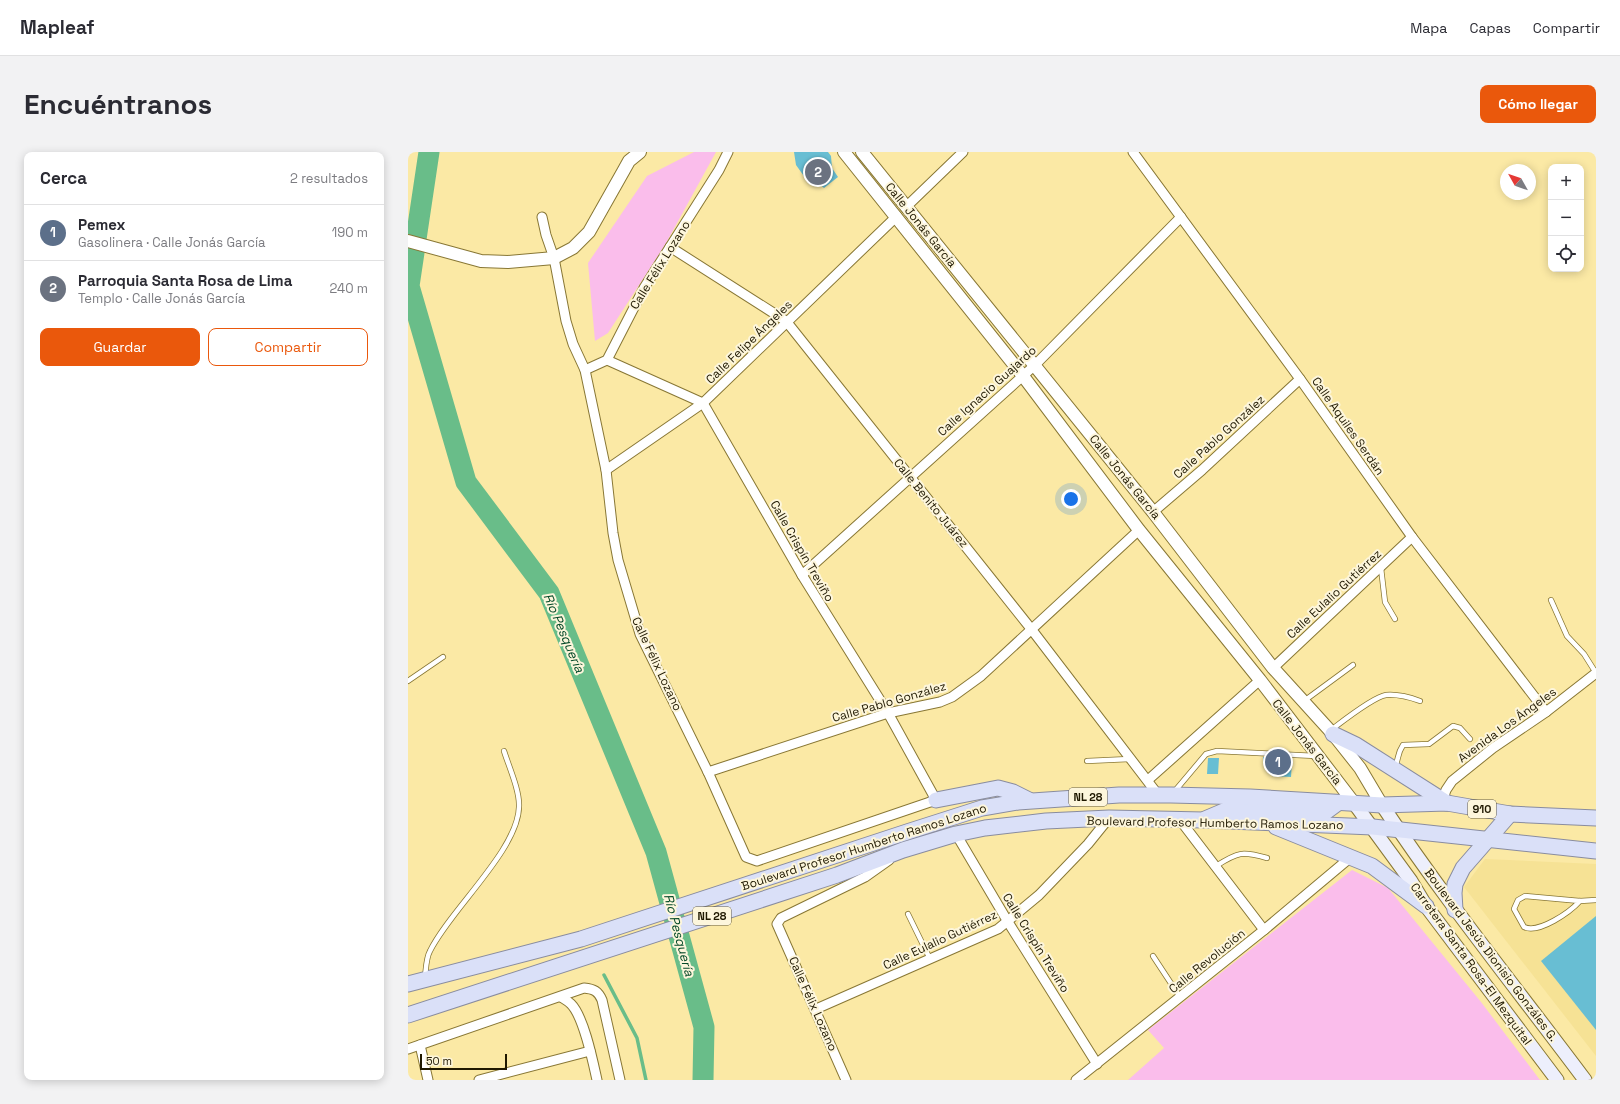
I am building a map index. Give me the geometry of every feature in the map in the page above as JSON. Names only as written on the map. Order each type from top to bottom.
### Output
[{"type":"main road","points":[[1332,733],[1356,745],[1447,803]]},
{"type":"main road","points":[[936,800],[998,788],[1013,792],[1029,800]]},
{"type":"main road","name":"Boulevard Profesor Humberto Ramos Lozano","points":[[408,984],[581,938],[982,808],[1029,800],[1119,795],[1161,795],[1250,797],[1382,806],[1447,803],[1510,814],[1596,818]]},
{"type":"main road","points":[[1109,818],[1125,802],[1161,795]]},
{"type":"main road","points":[[1204,820],[1231,808],[1323,814],[1338,803]]},
{"type":"main road","name":"Carretera Santa Rosa-El Mezquital","points":[[1354,803],[1426,906],[1557,1080]]},
{"type":"main road","name":"Boulevard Jesús Dionisio Gonzáles G.","points":[[1382,806],[1455,910],[1517,989],[1584,1080]]},
{"type":"main road","points":[[1455,910],[1454,893],[1458,877],[1470,860],[1489,840],[1510,814]]},
{"type":"main road","name":"Boulevard Profesor Humberto Ramos Lozano","points":[[408,1015],[498,987],[586,956],[838,875],[903,850],[956,834],[1014,824],[1109,818],[1204,820],[1372,827],[1596,850]]},
{"type":"main road","points":[[1265,823],[1372,866],[1426,906]]},
{"type":"street","points":[[408,241],[481,261],[508,262],[554,258],[573,248],[589,232],[624,170],[640,152]]},
{"type":"street","name":"Calle Félix Lozano","points":[[607,360],[633,307],[719,170],[728,152]]},
{"type":"street","name":"Calle Jonás García","points":[[844,152],[897,216],[1023,376],[1139,530],[1260,680],[1316,756],[1354,803]]},
{"type":"street","name":"Calle Jonás García","points":[[862,152],[1153,512],[1273,668],[1332,733],[1360,768],[1382,806]]},
{"type":"street","points":[[906,207],[963,152]]},
{"type":"street","name":"Calle Aquiles Serdán","points":[[1133,152],[1300,379],[1412,537],[1546,712]]},
{"type":"street","name":"Calle Felipe Ángeles","points":[[606,470],[703,403],[897,216]]},
{"type":"street","name":"Calle Félix Lozano","points":[[542,217],[546,235],[554,258],[566,321],[585,370],[606,470],[613,533],[618,560],[633,612],[640,634],[708,772],[744,853],[749,859],[757,861],[936,800]]},
{"type":"street","name":"Calle Ignacio Guajardo","points":[[802,575],[1035,365],[1181,217]]},
{"type":"street","name":"Calle Benito Juárez","points":[[670,247],[786,322],[1032,630],[1130,759],[1161,795]]},
{"type":"street","points":[[585,370],[607,360],[703,403]]},
{"type":"street","name":"Calle Pablo González","points":[[1153,512],[1202,470],[1300,379]]},
{"type":"street","name":"Calle Crispín Treviño","points":[[703,403],[802,575],[888,713],[936,800]]},
{"type":"street","name":"Calle Pablo González","points":[[708,772],[888,713],[940,702],[952,697],[981,676],[1139,530]]},
{"type":"street","name":"Calle Eulalio Gutiérrez","points":[[1273,668],[1412,537]]},
{"type":"street","name":"Avenida Los Ángeles","points":[[1447,803],[1444,796],[1452,781],[1493,748],[1546,712],[1596,673]]},
{"type":"street","points":[[1148,780],[1260,680]]},
{"type":"street","name":"Calle Eulalio Gutiérrez","points":[[816,1010],[998,929],[1039,895],[1068,865],[1109,818]]},
{"type":"street","points":[[1180,820],[1264,930]]},
{"type":"street","name":"Calle Crispín Treviño","points":[[956,834],[1008,922],[1097,1064]]},
{"type":"street","name":"Calle Félix Lozano","points":[[846,1080],[778,924],[781,918],[865,877],[903,850]]},
{"type":"street","name":"Calle Revolución","points":[[1076,1080],[1264,930],[1351,857]]},
{"type":"street","points":[[408,1049],[584,988],[595,991],[602,1000],[620,1080]]},
{"type":"street","points":[[561,997],[572,1004],[578,1013],[597,1080]]},
{"type":"street","points":[[420,1045],[428,1080]]},
{"type":"street","points":[[479,1080],[506,1077],[590,1051]]},
{"type":"lane","points":[[1381,566],[1385,602],[1395,619]]},
{"type":"lane","points":[[1551,600],[1567,636],[1584,654],[1596,673]]},
{"type":"lane","points":[[408,681],[443,657]]},
{"type":"lane","points":[[1303,702],[1353,665]]},
{"type":"lane","points":[[1332,733],[1353,713],[1385,695],[1403,696],[1420,701]]},
{"type":"lane","points":[[1394,769],[1398,761],[1397,753],[1403,745],[1429,744],[1453,726],[1460,728],[1470,739]]},
{"type":"lane","points":[[425,979],[430,950],[504,848],[518,818],[520,806],[518,796],[504,751]]},
{"type":"lane","points":[[1161,795],[1206,754],[1211,752],[1217,751],[1316,756]]},
{"type":"lane","points":[[1087,760],[1130,759]]},
{"type":"lane","points":[[1216,866],[1234,854],[1250,853],[1267,858]]},
{"type":"lane","points":[[1580,901],[1565,915],[1535,928],[1524,927],[1514,909],[1518,900],[1524,896],[1580,901],[1596,900]]},
{"type":"lane","points":[[908,914],[930,959]]},
{"type":"lane","points":[[1153,956],[1180,998]]},
{"type":"shaded area","points":[[694,152],[716,152],[665,245],[608,333],[595,341],[588,263],[647,176]]},
{"type":"shaded area","points":[[1485,859],[1596,864],[1596,1056],[1464,887]]},
{"type":"shaded area","points":[[1352,870],[1388,888],[1481,1002],[1540,1080],[1128,1080],[1164,1048],[1148,1030]]},
{"type":"building","points":[[794,152],[828,152],[831,156],[832,168],[838,177],[824,188],[816,181],[806,179],[796,165]]},
{"type":"building","points":[[1263,757],[1282,758],[1282,761],[1292,761],[1291,777],[1272,776],[1273,763],[1263,763]]},
{"type":"building","points":[[1208,758],[1219,758],[1218,774],[1207,774]]},
{"type":"building","points":[[1596,916],[1596,1030],[1541,961]]},
{"type":"waterway","name":"Río Pesquería","points":[[429,152],[409,286],[466,482],[549,593],[656,852],[704,1027],[703,1080]]},
{"type":"waterway","points":[[604,975],[637,1038],[646,1080]]},
{"type":"place","name":"Parroquia Santa Rosa de Lima","points":[[818,172]]},
{"type":"place","name":"Pemex","points":[[1278,762]]}]
